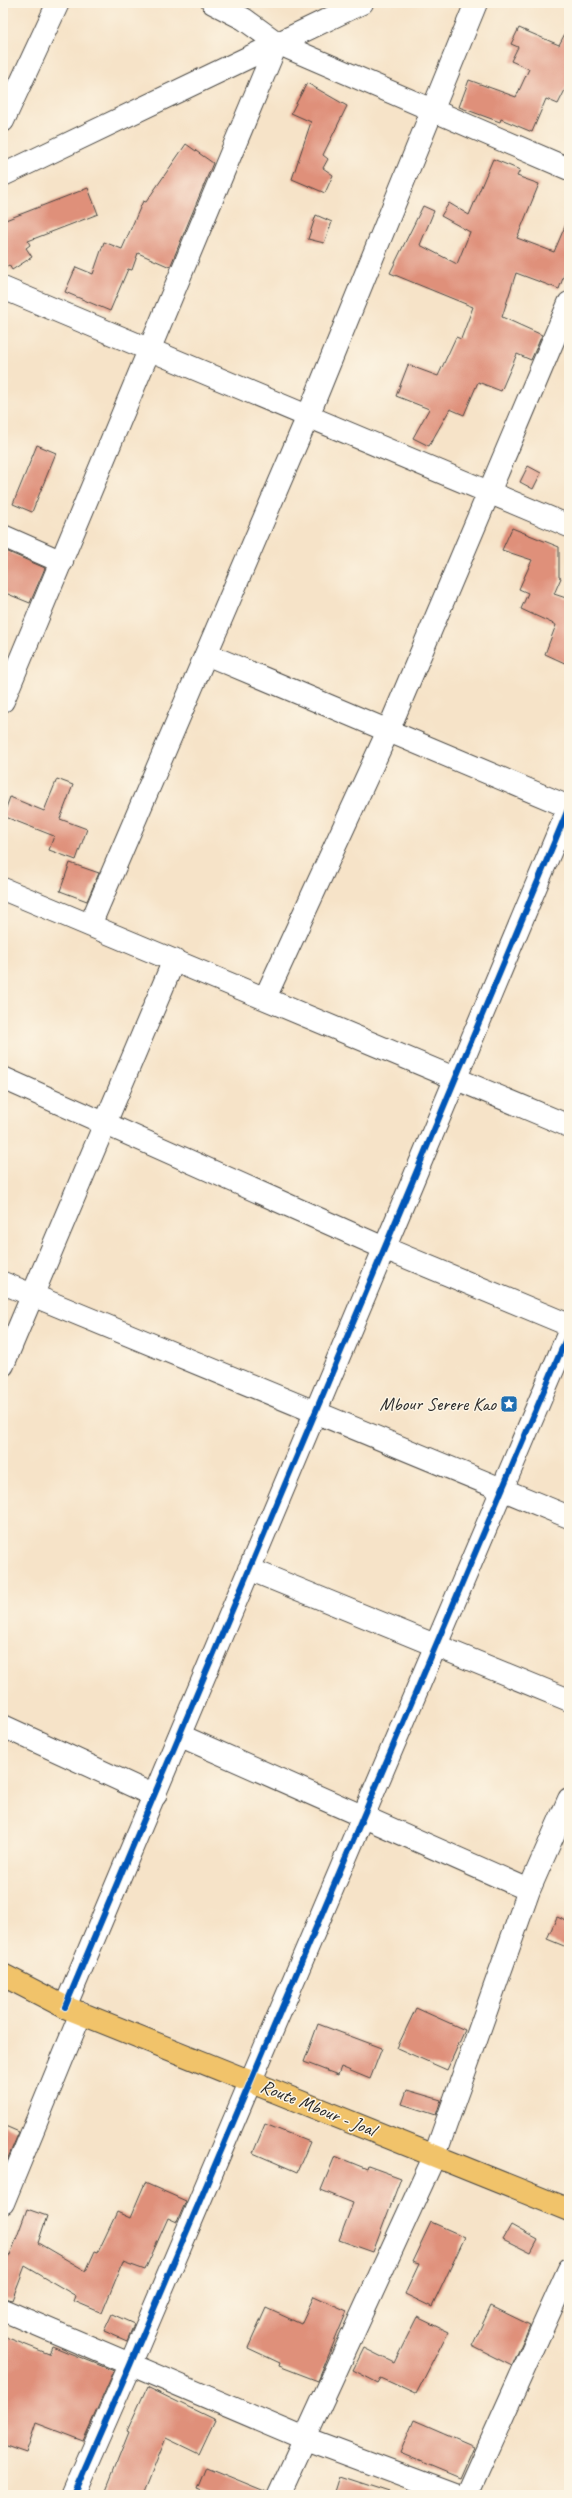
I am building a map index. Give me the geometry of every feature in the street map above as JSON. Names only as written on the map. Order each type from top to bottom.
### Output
[{"type":"main road","name":"Route Mbour - Joal","points":[[3,1975],[73,2010],[569,2210]]},
{"type":"street","points":[[3,121],[58,3]]},
{"type":"street","points":[[213,3],[249,11],[278,42],[433,111],[569,169]]},
{"type":"street","points":[[3,175],[362,3]]},
{"type":"street","points":[[90,925],[308,416],[476,3]]},
{"type":"street","points":[[3,700],[151,350],[278,42]]},
{"type":"street","points":[[3,288],[569,526]]},
{"type":"street","points":[[264,998],[388,731],[487,492],[569,303]]},
{"type":"street","points":[[3,536],[62,562]]},
{"type":"street","points":[[3,2203],[73,2010],[155,1796],[569,807],[206,654]]},
{"type":"street","points":[[3,888],[569,1126]]},
{"type":"street","points":[[3,1365],[174,960]]},
{"type":"street","points":[[3,1078],[384,1248],[569,1325]]},
{"type":"street","points":[[3,1282],[32,1296],[569,1516]]},
{"type":"street","points":[[73,2495],[130,2365],[569,1332]]},
{"type":"street","points":[[249,1570],[569,1700]]},
{"type":"street","points":[[3,1726],[155,1796]]},
{"type":"street","points":[[181,1736],[529,1890]]},
{"type":"street","points":[[279,2495],[303,2438],[435,2155],[529,1890],[569,1799]]},
{"type":"street","points":[[466,2495],[569,2269]]},
{"type":"street","points":[[3,2310],[303,2438],[455,2495]]},
{"type":"building","points":[[569,26],[569,82],[558,104],[546,99],[532,132],[501,119],[500,122],[459,107],[469,80],[516,97],[529,69],[511,61],[518,47],[511,44],[519,28],[559,45]]},
{"type":"building","points":[[307,83],[347,106],[323,155],[328,159],[323,168],[333,175],[325,193],[292,179],[311,122],[291,113]]},
{"type":"building","points":[[186,144],[213,163],[170,267],[138,253],[132,270],[128,269],[110,311],[65,292],[76,267],[93,274],[104,242],[122,249],[143,201],[146,202]]},
{"type":"building","points":[[493,159],[520,170],[517,176],[539,184],[517,238],[554,252],[569,217],[569,262],[559,289],[516,273],[502,317],[542,335],[531,360],[517,354],[501,391],[478,382],[464,415],[450,409],[429,446],[413,438],[429,409],[396,396],[408,365],[438,376],[456,337],[461,339],[473,307],[390,273],[423,206],[434,211],[420,245],[457,264],[470,232],[441,216],[449,203],[469,215]]},
{"type":"building","points":[[88,188],[98,214],[28,241],[30,245],[26,248],[32,257],[12,270],[9,265],[3,269],[3,221]]},
{"type":"building","points":[[316,215],[332,222],[324,243],[308,239]]},
{"type":"building","points":[[37,445],[56,453],[32,512],[13,504]]},
{"type":"building","points":[[528,466],[541,473],[533,489],[520,482]]},
{"type":"building","points":[[512,528],[559,547],[559,577],[561,578],[554,594],[566,598],[569,594],[569,665],[545,654],[556,625],[521,609],[528,593],[519,589],[532,560],[502,550]]},
{"type":"building","points":[[6,551],[45,568],[30,603],[3,592],[3,559]]},
{"type":"building","points":[[57,779],[73,785],[60,819],[87,829],[76,860],[49,850],[54,836],[3,816],[10,797],[44,811]]},
{"type":"building","points":[[70,863],[99,873],[87,901],[60,891]]},
{"type":"building","points":[[557,1917],[569,1922],[569,1948],[547,1939]]},
{"type":"building","points":[[416,2008],[465,2030],[447,2070],[397,2048]]},
{"type":"building","points":[[318,2024],[382,2048],[370,2079],[341,2067],[338,2075],[304,2062]]},
{"type":"building","points":[[407,2090],[441,2100],[436,2115],[402,2104]]},
{"type":"building","points":[[265,2124],[310,2142],[297,2172],[253,2153]]},
{"type":"building","points":[[3,2125],[19,2132],[3,2170]]},
{"type":"building","points":[[335,2156],[367,2169],[368,2166],[401,2178],[373,2252],[339,2240],[353,2203],[321,2190]]},
{"type":"building","points":[[145,2183],[186,2201],[177,2222],[168,2218],[145,2270],[123,2262],[102,2313],[74,2301],[76,2296],[25,2266],[12,2300],[3,2298],[3,2253],[10,2256],[27,2209],[47,2216],[38,2243],[86,2271],[95,2251],[98,2252],[117,2212],[130,2218]]},
{"type":"building","points":[[431,2222],[465,2237],[432,2307],[405,2294],[419,2264],[412,2262]]},
{"type":"building","points":[[511,2225],[538,2240],[531,2253],[503,2239]]},
{"type":"building","points":[[314,2296],[347,2311],[318,2381],[279,2366],[280,2363],[248,2348],[266,2308],[301,2324]]},
{"type":"building","points":[[491,2306],[530,2325],[512,2366],[472,2346]]},
{"type":"building","points":[[112,2314],[134,2324],[127,2341],[104,2331]]},
{"type":"building","points":[[417,2317],[448,2332],[416,2394],[381,2378],[378,2383],[353,2370],[364,2348],[394,2363]]},
{"type":"building","points":[[3,2336],[49,2354],[52,2346],[114,2371],[83,2441],[36,2423],[26,2453],[3,2445],[3,2374],[6,2362],[3,2361]]},
{"type":"building","points":[[147,2387],[215,2420],[199,2454],[166,2438],[143,2495],[104,2495],[129,2432],[127,2431]]},
{"type":"building","points":[[414,2420],[474,2446],[460,2478],[400,2453]]},
{"type":"building","points":[[206,2467],[267,2492],[267,2495],[212,2495],[197,2489]]},
{"type":"building","points":[[340,2476],[389,2492],[388,2495],[334,2495]]},
{"type":"cycle path","points":[[65,2007],[569,807]]},
{"type":"cycle path","points":[[73,2495],[130,2365],[569,1332]]},
{"type":"place","name":"Mbour Serere Kao","points":[[509,1404]]}]
